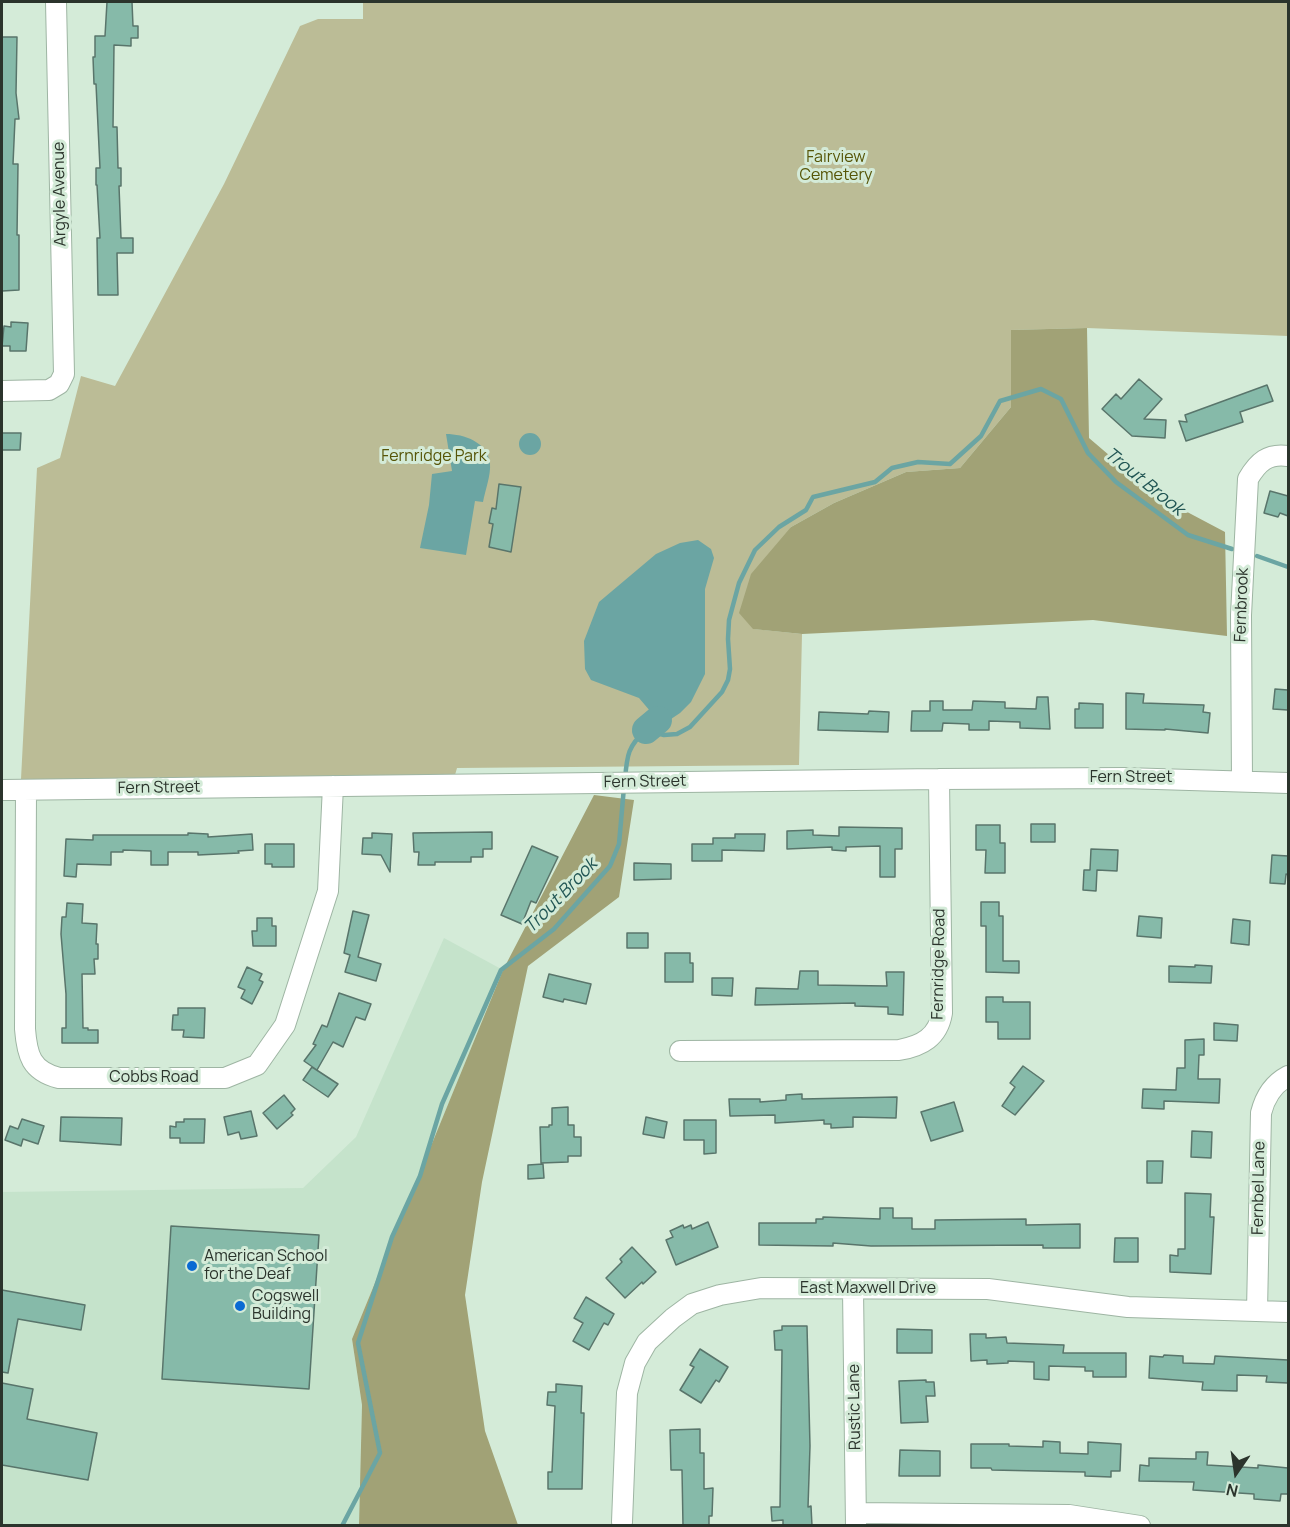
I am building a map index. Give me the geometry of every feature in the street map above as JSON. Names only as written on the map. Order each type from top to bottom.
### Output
[{"type":"street","name":"Argyle Avenue","points":[[2,392],[49,390],[59,384],[64,374],[56,2]]},
{"type":"street","name":"Fernbrook","points":[[1242,781],[1240,615],[1248,479],[1256,465],[1268,458],[1288,456]]},
{"type":"street","name":"Fern Street","points":[[2,790],[939,779],[1124,778],[1288,783]]},
{"type":"street","name":"Fernridge Road","points":[[680,1051],[899,1050],[916,1047],[934,1034],[941,1019],[942,1006],[939,779]]},
{"type":"street","name":"Cobbs Road","points":[[26,790],[25,1029],[28,1051],[35,1066],[59,1078],[225,1078],[257,1065],[285,1025],[328,891],[333,786]]},
{"type":"street","name":"Fernbel Lane","points":[[1257,1311],[1261,1113],[1272,1089],[1288,1076]]},
{"type":"street","name":"East Maxwell Drive","points":[[620,1524],[627,1393],[635,1363],[647,1342],[673,1318],[692,1304],[720,1295],[761,1288],[988,1289],[1128,1307],[1288,1312]]},
{"type":"street","name":"Rustic Lane","points":[[853,1288],[856,1520]]},
{"type":"street","points":[[856,1520],[1069,1515],[1140,1526]]},
{"type":"shaded area","points":[[1087,328],[1089,438],[1157,496],[1225,532],[1227,636],[1093,620],[802,634],[753,629],[739,613],[751,574],[791,527],[834,503],[906,472],[960,468],[1011,407],[1011,330]]},
{"type":"shaded area","points":[[594,795],[634,800],[619,897],[528,966],[482,1182],[465,1295],[485,1431],[518,1525],[359,1525],[362,1405],[352,1339],[503,970]]},
{"type":"shaded area","name":"American School for the Deaf","points":[[444,938],[503,970],[352,1339],[362,1405],[359,1525],[2,1525],[2,1192],[303,1188],[356,1137]]},
{"type":"green space","name":"Fernridge Park","points":[[363,2],[1288,2],[1288,336],[1087,328],[1011,330],[1011,407],[960,468],[906,472],[834,503],[791,527],[754,629],[802,634],[799,765],[457,768],[455,775],[249,779],[21,779],[37,468],[60,458],[81,376],[115,386],[224,184],[300,26],[318,19],[363,19]]},
{"type":"water","points":[[530,433],[540,440],[541,444],[534,454],[530,455],[520,448],[519,444],[526,434]]},
{"type":"water","points":[[446,434],[467,438],[480,445],[485,450],[490,464],[483,502],[475,501],[466,555],[420,548],[429,505],[432,474],[452,471]]},
{"type":"water","points":[[698,540],[711,549],[714,558],[705,589],[705,674],[691,702],[662,725],[639,698],[591,680],[585,669],[584,641],[599,602],[656,554],[680,543]]},
{"type":"building","points":[[107,2],[132,2],[133,26],[138,26],[138,38],[131,38],[131,46],[114,45],[113,127],[117,127],[118,168],[121,168],[121,186],[119,186],[121,238],[133,238],[133,253],[117,253],[118,295],[98,295],[97,238],[100,238],[96,168],[100,168],[93,57],[95,57],[95,36],[105,36]]},
{"type":"building","points":[[2,37],[17,37],[16,93],[19,119],[15,119],[13,164],[18,164],[19,290],[2,291]]},
{"type":"building","points":[[11,322],[28,323],[26,351],[10,351],[10,346],[2,346],[4,326],[11,327]]},
{"type":"building","points":[[1139,379],[1162,399],[1144,419],[1166,420],[1165,438],[1132,436],[1102,409],[1116,394],[1121,399]]},
{"type":"building","points":[[1267,385],[1273,401],[1240,412],[1243,422],[1186,441],[1179,421],[1187,422],[1185,415]]},
{"type":"building","points":[[2,433],[21,433],[20,450],[2,450]]},
{"type":"building","points":[[499,484],[521,487],[511,552],[489,547],[493,524],[489,523],[492,508],[496,509]]},
{"type":"building","points":[[1270,491],[1288,496],[1288,516],[1280,513],[1278,517],[1264,513]]},
{"type":"building","points":[[1275,689],[1288,690],[1288,710],[1273,709]]},
{"type":"building","points":[[1126,693],[1144,694],[1143,703],[1204,705],[1203,712],[1210,713],[1208,733],[1165,729],[1126,729]]},
{"type":"building","points":[[1037,697],[1048,697],[1050,729],[1020,728],[1020,722],[989,721],[989,730],[969,730],[969,724],[943,723],[942,731],[911,731],[912,711],[930,711],[930,701],[943,701],[943,710],[972,710],[973,701],[1005,702],[1005,708],[1036,709]]},
{"type":"building","points":[[1079,703],[1103,704],[1103,728],[1075,728],[1075,709],[1079,709]]},
{"type":"building","points":[[869,711],[889,712],[888,732],[818,730],[819,712],[868,714]]},
{"type":"building","points":[[1031,824],[1055,824],[1055,842],[1031,842]]},
{"type":"building","points":[[976,825],[1000,825],[1000,843],[1005,843],[1005,873],[985,873],[986,850],[976,850]]},
{"type":"building","points":[[839,827],[902,828],[902,849],[895,849],[895,877],[880,877],[880,846],[846,847],[846,851],[832,850],[832,847],[787,849],[787,831],[813,830],[813,835],[839,836]]},
{"type":"building","points":[[492,832],[492,849],[483,849],[483,857],[471,857],[471,862],[435,862],[435,865],[418,865],[419,852],[414,852],[413,833]]},
{"type":"building","points":[[188,833],[208,834],[208,837],[252,834],[253,850],[198,855],[198,852],[168,852],[168,865],[151,865],[151,851],[123,850],[123,852],[111,852],[111,865],[77,864],[76,877],[64,876],[66,839],[93,840],[93,835],[188,835]]},
{"type":"building","points":[[372,833],[392,834],[390,872],[381,855],[362,854],[363,838],[372,838]]},
{"type":"building","points":[[735,834],[765,834],[764,851],[722,850],[722,861],[692,861],[692,844],[713,844],[713,838],[735,838]]},
{"type":"building","points":[[265,844],[294,844],[294,867],[272,867],[272,864],[265,864]]},
{"type":"building","points":[[532,846],[558,857],[536,903],[531,901],[522,924],[501,915]]},
{"type":"building","points":[[1091,849],[1118,850],[1117,871],[1097,870],[1096,891],[1083,890],[1084,870],[1090,870]]},
{"type":"building","points":[[1272,855],[1288,856],[1288,875],[1286,874],[1285,884],[1270,883]]},
{"type":"building","points":[[634,863],[671,864],[671,879],[634,880]]},
{"type":"building","points":[[981,902],[999,902],[999,916],[1003,916],[1003,961],[1019,961],[1019,973],[986,972],[986,926],[981,926]]},
{"type":"building","points":[[67,903],[83,904],[82,923],[97,924],[98,959],[94,959],[95,974],[82,974],[83,1028],[98,1030],[98,1043],[62,1043],[62,1028],[66,1028],[66,994],[61,934],[62,917],[66,917]]},
{"type":"building","points":[[353,911],[369,915],[358,957],[381,964],[376,981],[345,972],[350,955],[344,953]]},
{"type":"building","points":[[1139,916],[1162,918],[1161,938],[1137,936]]},
{"type":"building","points":[[257,918],[272,918],[272,926],[276,926],[276,946],[253,946],[252,931],[257,931]]},
{"type":"building","points":[[1233,919],[1250,921],[1249,945],[1231,943]]},
{"type":"building","points":[[627,933],[648,933],[648,948],[627,948]]},
{"type":"building","points":[[665,953],[690,953],[690,963],[693,963],[693,982],[665,982]]},
{"type":"building","points":[[1195,965],[1212,966],[1211,983],[1169,982],[1169,966],[1195,967]]},
{"type":"building","points":[[247,967],[262,974],[259,980],[263,982],[252,1004],[241,998],[245,990],[238,987]]},
{"type":"building","points":[[800,971],[818,971],[818,985],[887,986],[886,972],[904,972],[903,1015],[888,1014],[888,1007],[855,1006],[855,1003],[755,1005],[756,988],[798,989]]},
{"type":"building","points":[[549,974],[591,984],[586,1004],[543,997]]},
{"type":"building","points":[[712,978],[733,978],[732,996],[712,995]]},
{"type":"building","points":[[339,993],[371,1004],[365,1020],[356,1017],[343,1047],[333,1042],[317,1070],[304,1061],[316,1045],[313,1044],[322,1025],[327,1027]]},
{"type":"building","points":[[986,997],[1003,997],[1003,1002],[1030,1002],[1030,1039],[998,1039],[998,1022],[986,1022]]},
{"type":"building","points":[[178,1008],[205,1008],[204,1038],[183,1037],[184,1030],[172,1030],[173,1015],[178,1015]]},
{"type":"building","points":[[1214,1023],[1238,1025],[1237,1041],[1214,1040]]},
{"type":"building","points":[[1204,1039],[1204,1055],[1199,1055],[1198,1079],[1220,1079],[1219,1103],[1164,1101],[1164,1109],[1142,1108],[1143,1089],[1176,1090],[1177,1068],[1185,1068],[1185,1040]]},
{"type":"building","points":[[1023,1066],[1044,1081],[1015,1115],[1002,1106],[1015,1087],[1010,1083]]},
{"type":"building","points":[[312,1067],[338,1084],[328,1097],[303,1080]]},
{"type":"building","points":[[802,1094],[802,1099],[897,1097],[896,1118],[853,1117],[853,1127],[831,1128],[831,1124],[824,1124],[824,1120],[775,1123],[775,1115],[730,1116],[729,1099],[760,1099],[760,1102],[786,1100],[786,1095]]},
{"type":"building","points":[[284,1095],[295,1109],[291,1113],[293,1115],[277,1129],[263,1113]]},
{"type":"building","points":[[954,1102],[963,1131],[931,1141],[921,1112]]},
{"type":"building","points":[[568,1107],[568,1125],[574,1125],[574,1137],[581,1137],[581,1156],[568,1156],[568,1162],[541,1163],[540,1127],[552,1125],[552,1108]]},
{"type":"building","points":[[251,1111],[257,1136],[241,1139],[239,1132],[228,1135],[224,1117]]},
{"type":"building","points":[[61,1117],[122,1118],[121,1145],[60,1141]]},
{"type":"building","points":[[646,1117],[667,1122],[664,1138],[643,1134]]},
{"type":"building","points":[[22,1119],[44,1126],[38,1144],[23,1139],[21,1146],[5,1140],[10,1126],[18,1129]]},
{"type":"building","points":[[184,1119],[205,1119],[204,1143],[180,1143],[180,1138],[170,1138],[170,1126],[176,1127],[176,1122],[184,1122]]},
{"type":"building","points":[[684,1120],[716,1120],[716,1153],[704,1154],[704,1140],[684,1140]]},
{"type":"building","points":[[1192,1131],[1212,1132],[1211,1158],[1191,1157]]},
{"type":"building","points":[[1147,1161],[1163,1161],[1162,1183],[1147,1183]]},
{"type":"building","points":[[543,1164],[544,1178],[528,1179],[528,1165]]},
{"type":"building","points":[[1185,1193],[1211,1194],[1210,1217],[1214,1217],[1211,1274],[1170,1272],[1170,1255],[1178,1256],[1178,1249],[1185,1249]]},
{"type":"building","points":[[880,1208],[893,1208],[893,1218],[912,1218],[912,1229],[935,1229],[935,1220],[1026,1219],[1026,1225],[1080,1224],[1080,1248],[1043,1248],[1043,1245],[871,1246],[833,1243],[833,1246],[759,1245],[759,1223],[816,1223],[816,1219],[823,1219],[823,1217],[880,1219]]},
{"type":"building","points":[[708,1222],[718,1247],[676,1265],[666,1240],[673,1237],[670,1231],[683,1225],[684,1228],[691,1225],[692,1229]]},
{"type":"building","name":"Cogswell Building","points":[[171,1226],[319,1235],[309,1389],[162,1379]]},
{"type":"building","points":[[1115,1238],[1138,1238],[1138,1262],[1114,1262]]},
{"type":"building","points":[[632,1247],[656,1272],[625,1298],[606,1278],[622,1262],[620,1259]]},
{"type":"building","points":[[2,1290],[85,1305],[81,1330],[18,1319],[8,1373],[2,1372]]},
{"type":"building","points":[[586,1297],[614,1314],[608,1325],[604,1323],[589,1350],[573,1341],[583,1323],[574,1318]]},
{"type":"building","points":[[782,1326],[807,1326],[810,1446],[808,1507],[811,1506],[812,1526],[783,1526],[783,1520],[772,1521],[771,1507],[780,1507],[782,1350],[775,1350],[774,1331],[782,1330]]},
{"type":"building","points":[[897,1329],[932,1330],[932,1353],[897,1353]]},
{"type":"building","points":[[970,1334],[986,1334],[986,1338],[1006,1337],[1007,1343],[1064,1345],[1063,1353],[1126,1353],[1126,1377],[1093,1377],[1093,1371],[1085,1371],[1085,1367],[1049,1366],[1049,1380],[1034,1379],[1034,1362],[1008,1361],[1008,1363],[987,1364],[987,1360],[971,1361]]},
{"type":"building","points":[[700,1349],[728,1367],[719,1382],[716,1380],[701,1403],[680,1390],[694,1367],[690,1365]]},
{"type":"building","points":[[1164,1355],[1183,1356],[1183,1363],[1214,1364],[1215,1356],[1288,1360],[1288,1383],[1266,1382],[1267,1376],[1237,1375],[1237,1391],[1202,1390],[1203,1382],[1149,1378],[1150,1356],[1163,1357]]},
{"type":"building","points":[[926,1380],[926,1382],[934,1382],[935,1396],[926,1396],[928,1422],[901,1423],[899,1381]]},
{"type":"building","points":[[2,1383],[33,1389],[27,1419],[97,1433],[88,1480],[2,1465]]},
{"type":"building","points":[[556,1384],[582,1386],[581,1413],[584,1413],[582,1489],[548,1489],[548,1472],[552,1472],[555,1406],[547,1405],[548,1392],[556,1392]]},
{"type":"building","points":[[700,1429],[700,1453],[704,1453],[704,1489],[713,1488],[712,1516],[709,1516],[709,1526],[683,1526],[682,1470],[671,1470],[670,1430]]},
{"type":"building","points":[[1043,1441],[1060,1442],[1060,1453],[1088,1454],[1088,1442],[1121,1444],[1120,1471],[1111,1471],[1111,1477],[1085,1476],[1085,1472],[971,1468],[971,1444],[1043,1447]]},
{"type":"building","points":[[900,1450],[940,1451],[940,1476],[899,1476]]},
{"type":"building","points":[[1196,1452],[1208,1452],[1207,1465],[1258,1468],[1258,1465],[1288,1468],[1288,1494],[1281,1494],[1280,1501],[1254,1499],[1254,1494],[1193,1490],[1194,1482],[1139,1481],[1140,1465],[1149,1466],[1149,1458],[1196,1459]]},
{"type":"waterway","name":"Trout Brook","points":[[625,779],[630,752],[635,741],[646,730],[664,735],[677,734],[690,727],[722,692],[730,669],[729,620],[739,583],[755,550],[779,527],[806,510],[813,497],[875,482],[892,468],[918,462],[950,464],[981,436],[1000,401],[1041,389],[1061,399],[1088,453],[1116,482],[1188,535],[1232,549]]},
{"type":"waterway","name":"Trout Brook","points":[[1257,556],[1288,567]]},
{"type":"waterway","points":[[646,730],[658,720]]},
{"type":"waterway","name":"Trout Brook","points":[[342,1526],[380,1453],[358,1343],[392,1237],[420,1176],[442,1104],[501,970],[554,929],[610,866],[619,844],[624,787]]},
{"type":"place","name":"American School for the Deaf","points":[[192,1266]]},
{"type":"place","name":"Cogswell Building","points":[[240,1306]]},
{"type":"park label","name":"Fairview Cemetery","points":[[836,167]]}]
